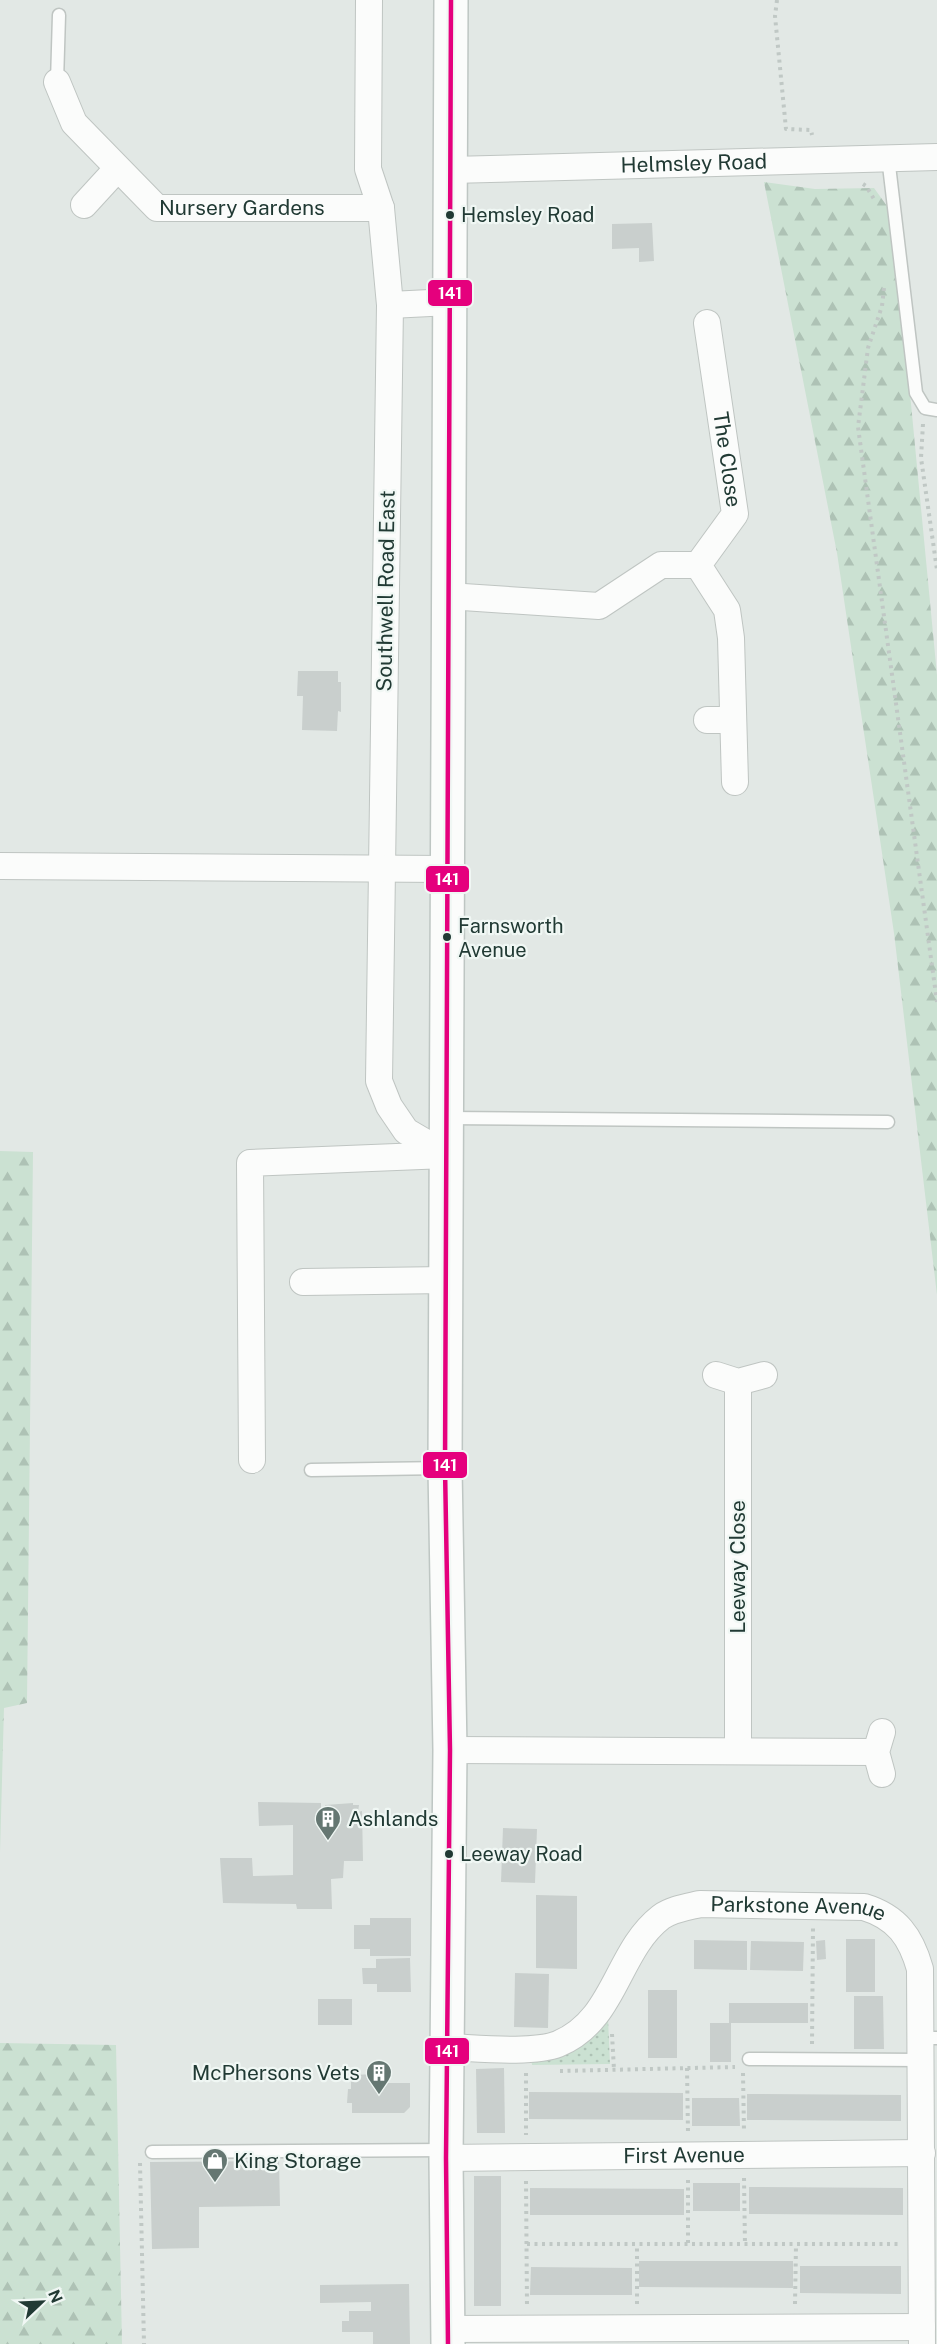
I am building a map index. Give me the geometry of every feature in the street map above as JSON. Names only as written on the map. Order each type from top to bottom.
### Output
[{"type":"main road","points":[[447,2337],[446,2154],[450,1750],[445,1468],[446,869],[451,0]]},
{"type":"street","name":"Southwell Road East","points":[[369,0],[368,169],[381,208],[390,305],[379,1081],[389,1106],[406,1131],[447,1155]]},
{"type":"street","name":"Nursery Gardens","points":[[57,82],[74,123],[158,208],[381,208]]},
{"type":"street","name":"Helmsley Road","points":[[451,170],[937,157]]},
{"type":"street","points":[[84,205],[117,169]]},
{"type":"street","points":[[390,305],[450,302]]},
{"type":"street","name":"The Close","points":[[698,565],[735,514],[707,323]]},
{"type":"street","points":[[448,596],[599,606],[661,566],[698,565],[727,609],[732,638],[735,782]]},
{"type":"street","points":[[707,720],[734,720]]},
{"type":"street","points":[[0,866],[446,869]]},
{"type":"street","points":[[252,1460],[250,1163],[447,1155]]},
{"type":"street","points":[[303,1282],[446,1280]]},
{"type":"street","name":"Leeway Close","points":[[738,1751],[727,1379],[764,1375]]},
{"type":"street","points":[[450,1750],[880,1753]]},
{"type":"street","name":"Parkstone Avenue","points":[[448,2048],[526,2048],[556,2045],[578,2033],[597,2016],[648,1929],[663,1916],[680,1908],[700,1904],[864,1907],[876,1910],[905,1932],[914,1948],[920,1969],[927,2045],[922,2153],[922,2335]]},
{"type":"street","name":"First Avenue","points":[[446,2154],[526,2157],[922,2153]]},
{"type":"street","points":[[447,2337],[528,2329],[795,2327],[922,2335]]},
{"type":"lane","name":"Nursery Gardens","points":[[57,82],[59,15]]},
{"type":"lane","points":[[888,157],[916,393],[931,409]]},
{"type":"lane","points":[[446,1118],[888,1122]]},
{"type":"lane","points":[[311,1470],[445,1468]]},
{"type":"lane","points":[[749,2059],[812,2060],[927,2045]]},
{"type":"lane","points":[[152,2152],[446,2154]]},
{"type":"path","points":[[777,0],[775,16],[786,129],[811,130]]},
{"type":"path","points":[[859,183],[866,186],[877,204]]},
{"type":"path","points":[[885,278],[882,306],[868,348],[858,427],[937,1002]]},
{"type":"path","points":[[931,409],[921,458],[937,570]]},
{"type":"path","points":[[812,2060],[813,1906]]},
{"type":"path","points":[[559,2071],[743,2067],[749,2059]]},
{"type":"path","points":[[528,2329],[526,2072],[537,2072]]},
{"type":"path","points":[[144,2344],[140,2151],[152,2152]]},
{"type":"path","points":[[527,2244],[922,2244]]},
{"type":"path","points":[[636,2328],[637,2245]]},
{"type":"path","points":[[795,2327],[796,2245]]},
{"type":"green space","points":[[764,182],[815,189],[874,188],[887,206],[900,289],[937,675],[937,1295],[894,933],[837,553]]},
{"type":"green space","points":[[0,1151],[33,1152],[27,1703],[4,1708],[0,1853]]},
{"type":"green space","points":[[608,2018],[610,2064],[532,2065],[531,2057],[556,2054],[574,2048]]},
{"type":"green space","points":[[0,2043],[116,2045],[122,2344],[0,2344]]},
{"type":"building","points":[[652,223],[654,261],[639,262],[639,248],[612,249],[612,224]]},
{"type":"building","points":[[298,671],[338,671],[338,682],[341,682],[341,712],[338,711],[337,731],[302,730],[303,696],[297,696]]},
{"type":"building","name":"Ashlands","points":[[258,1802],[321,1803],[321,1821],[325,1821],[325,1805],[353,1803],[353,1805],[359,1805],[358,1812],[362,1811],[363,1861],[344,1861],[343,1878],[331,1879],[332,1909],[297,1909],[296,1904],[223,1903],[220,1858],[252,1858],[253,1876],[293,1875],[293,1825],[259,1826]]},
{"type":"building","points":[[503,1828],[537,1829],[535,1883],[501,1882]]},
{"type":"building","points":[[536,1895],[577,1896],[577,1969],[536,1968]]},
{"type":"building","points":[[370,1918],[411,1918],[411,1956],[370,1956],[370,1949],[354,1949],[354,1925],[370,1925]]},
{"type":"building","points":[[846,1939],[875,1939],[875,1992],[846,1992]]},
{"type":"building","points":[[694,1940],[747,1941],[747,1970],[694,1969]]},
{"type":"building","points":[[825,1940],[826,1959],[817,1960],[816,1941]]},
{"type":"building","points":[[751,1941],[804,1942],[803,1971],[750,1970]]},
{"type":"building","points":[[410,1958],[411,1992],[377,1992],[377,1984],[363,1984],[362,1968],[376,1968],[376,1959]]},
{"type":"building","points":[[515,1973],[549,1974],[548,2028],[514,2027]]},
{"type":"building","points":[[648,1990],[677,1990],[677,2058],[648,2058]]},
{"type":"building","points":[[854,1996],[883,1996],[884,2049],[854,2049]]},
{"type":"building","points":[[318,1999],[352,1999],[352,2025],[318,2025]]},
{"type":"building","points":[[729,2003],[808,2003],[808,2023],[731,2023],[731,2062],[710,2062],[710,2023],[729,2023]]},
{"type":"building","points":[[504,2068],[505,2133],[477,2133],[476,2069]]},
{"type":"building","name":"McPhersons Vets","points":[[377,2074],[377,2083],[410,2083],[410,2107],[404,2113],[352,2113],[352,2103],[347,2103],[348,2089],[351,2089],[351,2075]]},
{"type":"building","points":[[529,2092],[683,2093],[683,2120],[529,2119]]},
{"type":"building","points":[[747,2094],[901,2095],[901,2121],[747,2120]]},
{"type":"building","points":[[692,2098],[739,2098],[740,2126],[692,2126]]},
{"type":"building","name":"King Storage","points":[[279,2161],[280,2206],[199,2207],[199,2248],[152,2249],[150,2162]]},
{"type":"building","points":[[474,2176],[501,2176],[501,2306],[474,2306]]},
{"type":"building","points":[[693,2183],[740,2183],[740,2211],[693,2211]]},
{"type":"building","points":[[749,2187],[903,2188],[903,2215],[749,2214]]},
{"type":"building","points":[[530,2188],[684,2189],[684,2215],[530,2215]]},
{"type":"building","points":[[639,2261],[793,2261],[793,2288],[639,2287]]},
{"type":"building","points":[[800,2266],[901,2266],[901,2294],[800,2293]]},
{"type":"building","points":[[531,2267],[632,2268],[632,2295],[530,2295]]},
{"type":"building","points":[[409,2284],[410,2344],[373,2344],[373,2332],[342,2332],[342,2321],[349,2321],[349,2311],[371,2311],[371,2302],[320,2303],[320,2285]]},
{"type":"transit line","name":"141","points":[[448,2344],[446,2158],[450,1750],[445,1468],[451,0]]},
{"type":"place","name":"Hemsley Road","points":[[450,215]]},
{"type":"place","name":"Farnsworth Avenue","points":[[447,937]]},
{"type":"place","name":"Ashlands","points":[[328,1842]]},
{"type":"place","name":"Leeway Road","points":[[449,1854]]},
{"type":"place","name":"McPhersons Vets","points":[[379,2096]]},
{"type":"place","name":"King Storage","points":[[215,2184]]}]
